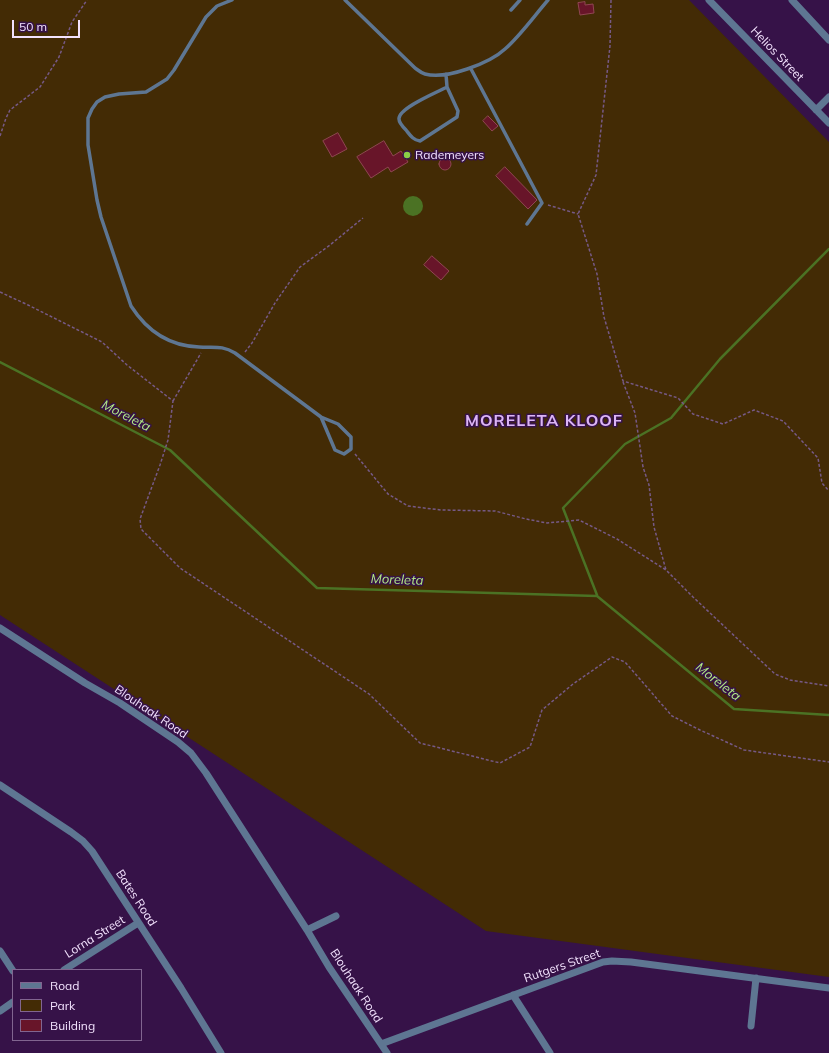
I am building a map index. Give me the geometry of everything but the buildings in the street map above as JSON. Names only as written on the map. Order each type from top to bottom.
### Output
[{"type":"street","name":"Helios Street","points":[[709,0],[829,123]]},
{"type":"street","points":[[792,0],[829,40]]},
{"type":"street","points":[[816,110],[829,97]]},
{"type":"street","name":"Blouhaak Road","points":[[0,628],[84,683],[120,704],[178,742],[191,753],[206,773],[307,930],[329,967],[387,1053]]},
{"type":"street","name":"Bates Road","points":[[0,785],[83,841],[92,851],[181,988],[221,1053]]},
{"type":"street","points":[[307,930],[336,916]]},
{"type":"street","name":"Lorna Street","points":[[66,969],[138,923]]},
{"type":"street","points":[[0,951],[12,969]]},
{"type":"street","name":"Rutgers Street","points":[[381,1044],[603,962],[612,961],[829,988]]},
{"type":"street","points":[[751,1026],[756,978]]},
{"type":"street","points":[[513,995],[550,1053]]},
{"type":"street","points":[[0,1011],[12,1003]]},
{"type":"lane","points":[[232,0],[217,6],[206,17],[167,79],[146,92],[119,94],[104,97],[97,102],[92,109],[88,118],[88,145],[97,200],[105,230],[131,306],[146,326],[166,340],[189,347],[205,348],[217,346],[227,348],[242,357],[321,417],[338,424],[351,437],[351,449],[344,454],[335,450],[321,417]]},
{"type":"lane","points":[[345,0],[414,68],[424,74],[434,76],[471,69],[494,57],[505,49],[548,0]]},
{"type":"lane","points":[[511,10],[520,0]]},
{"type":"lane","points":[[471,69],[542,203],[527,224]]},
{"type":"lane","points":[[446,74],[447,87],[458,111],[457,117],[420,141],[413,138],[398,119],[402,111],[447,87]]},
{"type":"path","points":[[0,136],[10,110],[40,87],[59,57],[72,22],[87,0]]},
{"type":"path","points":[[611,0],[610,46],[596,175],[578,214],[597,274],[604,317],[623,381],[635,413],[643,467],[649,485],[654,527],[666,570]]},
{"type":"path","points":[[542,203],[578,214]]},
{"type":"path","points":[[242,357],[252,344],[275,303],[300,267],[363,218]]},
{"type":"path","points":[[0,292],[28,304],[102,342],[127,365],[173,401]]},
{"type":"path","points":[[205,348],[173,401],[168,440],[140,519],[140,529],[180,568],[369,694],[420,743],[500,763],[530,747],[542,710],[573,684],[612,657],[625,662],[672,716],[700,730],[744,750],[829,762]]},
{"type":"path","points":[[623,381],[678,398],[693,414],[723,424],[754,410],[783,421],[818,458],[822,483],[829,491]]},
{"type":"path","points":[[351,449],[388,494],[408,506],[441,510],[494,511],[547,523],[579,520],[617,539],[666,570],[775,674],[790,680],[829,686]]},
{"type":"green space","points":[[0,0],[689,0],[829,142],[829,977],[486,931],[0,615]]},
{"type":"shaded area","points":[[413,196],[420,199],[423,206],[420,213],[413,216],[406,213],[403,206],[406,199]]},
{"type":"waterway","points":[[597,595],[563,508],[625,444],[671,418],[720,359],[829,249]]},
{"type":"waterway","name":"Moreleta","points":[[0,362],[170,450],[317,588],[597,596],[734,709],[829,715]]},
{"type":"place","name":"Rademeyers","points":[[407,155]]},
{"type":"district","name":"MORELETA KLOOF","points":[[544,421]]}]
